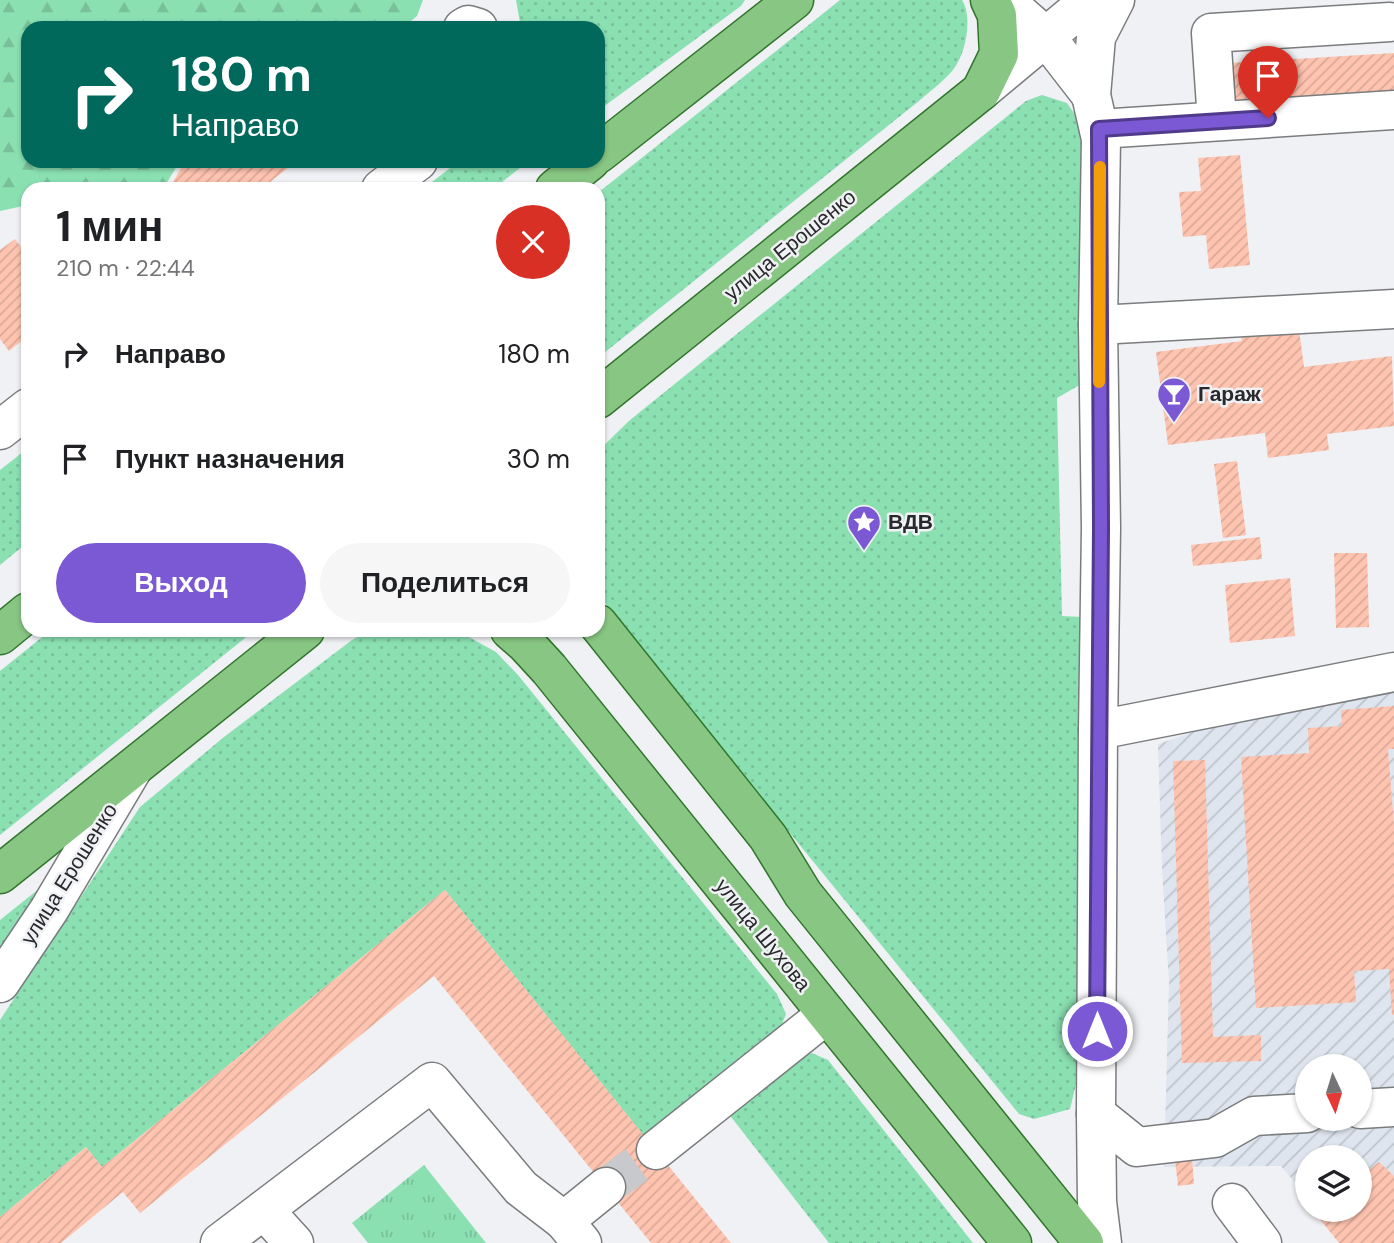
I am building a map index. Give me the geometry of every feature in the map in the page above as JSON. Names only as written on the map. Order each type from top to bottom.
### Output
[{"type":"main road","points":[[605,149],[766,14],[794,0]]},
{"type":"main road","name":"улица Ерошенко","points":[[605,393],[981,91],[999,54],[997,15],[990,0]]},
{"type":"main road","points":[[564,182],[581,168]]},
{"type":"main road","points":[[0,635],[21,618]]},
{"type":"main road","points":[[605,633],[768,837],[803,894],[1084,1243]]},
{"type":"main road","name":"улица Ерошенко","points":[[5,867],[296,637]]},
{"type":"main road","name":"улица Шухова","points":[[519,637],[550,669],[1012,1243]]},
{"type":"street","points":[[1004,0],[1046,37],[1095,112]]},
{"type":"street","name":"улица Ерошенко","points":[[981,91],[1090,0]]},
{"type":"street","points":[[1102,1243],[1097,1202],[1096,1114],[1101,139],[1095,112],[1096,37],[1115,0]]},
{"type":"street","points":[[1217,121],[1212,33],[1390,22]]},
{"type":"street","name":"улица Ерошенко","points":[[981,91],[1043,75],[1095,112]]},
{"type":"street","points":[[1095,112],[1217,121],[1394,110]]},
{"type":"street","points":[[391,182],[409,168]]},
{"type":"street","points":[[1098,325],[1394,309]]},
{"type":"street","points":[[0,430],[21,414]]},
{"type":"street","points":[[1098,730],[1394,672]]},
{"type":"street","name":"улица Ерошенко","points":[[0,983],[49,910],[136,763]]},
{"type":"street","points":[[656,1150],[827,1014]]},
{"type":"street","points":[[220,1243],[432,1082],[521,1188],[573,1232],[606,1187]]},
{"type":"street","points":[[1372,1109],[1394,1107]]},
{"type":"street","points":[[1096,1114],[1137,1147],[1215,1138],[1254,1116],[1295,1114]]},
{"type":"street","points":[[1231,1203],[1262,1243]]},
{"type":"street","points":[[264,1210],[294,1243]]},
{"type":"shaded area","points":[[1394,681],[1394,1243],[1347,1243],[1329,1222],[1372,1222],[1372,1145],[1295,1145],[1295,1183],[1281,1166],[1164,1167],[1169,982],[1158,744],[1275,704]]},
{"type":"green space","points":[[0,0],[423,0],[417,16],[411,21],[21,21],[21,168],[176,168],[167,182],[21,182],[21,206],[0,211]]},
{"type":"green space","points":[[516,0],[745,0],[741,6],[605,106],[605,21],[520,21]]},
{"type":"green space","points":[[840,0],[962,0],[967,16],[967,35],[958,63],[945,78],[605,352],[605,187]]},
{"type":"green space","points":[[1042,95],[1067,103],[1081,123],[1085,162],[1083,383],[1057,398],[1062,616],[1082,617],[1077,1080],[1070,1109],[1034,1119],[1019,1114],[627,633],[605,602],[605,444],[630,420],[1026,101]]},
{"type":"green space","points":[[450,168],[520,168],[502,182],[432,182]]},
{"type":"green space","points":[[21,454],[21,548],[0,565],[0,470]]},
{"type":"green space","points":[[42,637],[246,637],[0,835],[0,671]]},
{"type":"green space","points":[[358,637],[469,637],[496,652],[518,675],[777,994],[786,1014],[779,1032],[649,1142],[445,890],[102,1167],[86,1147],[0,1217],[0,1020],[140,807],[224,737]]},
{"type":"green space","points":[[50,880],[0,953],[0,920]]},
{"type":"green space","points":[[812,1053],[828,1060],[973,1243],[829,1243],[728,1113],[794,1060]]},
{"type":"green space","points":[[424,1165],[486,1243],[368,1243],[352,1223]]},
{"type":"building","points":[[1394,53],[1394,92],[1231,102],[1228,63]]},
{"type":"building","points":[[1240,155],[1250,265],[1209,269],[1206,235],[1183,237],[1179,192],[1201,191],[1198,158]]},
{"type":"building","points":[[181,168],[288,168],[270,182],[173,182]]},
{"type":"building","points":[[15,239],[21,247],[21,342],[9,351],[0,339],[0,250]]},
{"type":"building","points":[[1298,322],[1304,367],[1392,356],[1394,426],[1327,434],[1329,450],[1268,458],[1265,433],[1168,445],[1156,352],[1242,341],[1240,329]]},
{"type":"building","points":[[1237,461],[1246,535],[1223,538],[1214,464]]},
{"type":"building","points":[[1260,537],[1262,559],[1193,566],[1191,545]]},
{"type":"building","points":[[1334,553],[1367,553],[1369,627],[1336,628]]},
{"type":"building","points":[[1290,578],[1295,636],[1230,643],[1225,585]]},
{"type":"building","points":[[1394,706],[1394,749],[1388,749],[1394,825],[1394,1015],[1389,969],[1354,971],[1356,1002],[1256,1008],[1241,757],[1309,753],[1308,728],[1342,726],[1341,710]]},
{"type":"building","points":[[1205,760],[1213,1037],[1261,1035],[1261,1061],[1182,1063],[1173,761]]},
{"type":"building","points":[[445,890],[731,1243],[651,1243],[434,976],[140,1213],[123,1192],[61,1243],[0,1243],[0,1217],[86,1147],[102,1167]]},
{"type":"building","points":[[1192,1158],[1194,1184],[1178,1186],[1175,1160]]},
{"type":"building","points":[[1379,1162],[1394,1176],[1394,1243],[1339,1243],[1322,1222],[1372,1222],[1372,1168]]},
{"type":"tunnel","points":[[606,1187],[656,1150]]},
{"type":"slow traffic","points":[[1099,382],[1100,167]]},
{"type":"place","name":"Гараж","points":[[1174,424]]},
{"type":"place","name":"ВДВ","points":[[864,552]]},
{"type":"route","points":[[1097,1031],[1101,528],[1099,129],[1268,118]]}]
